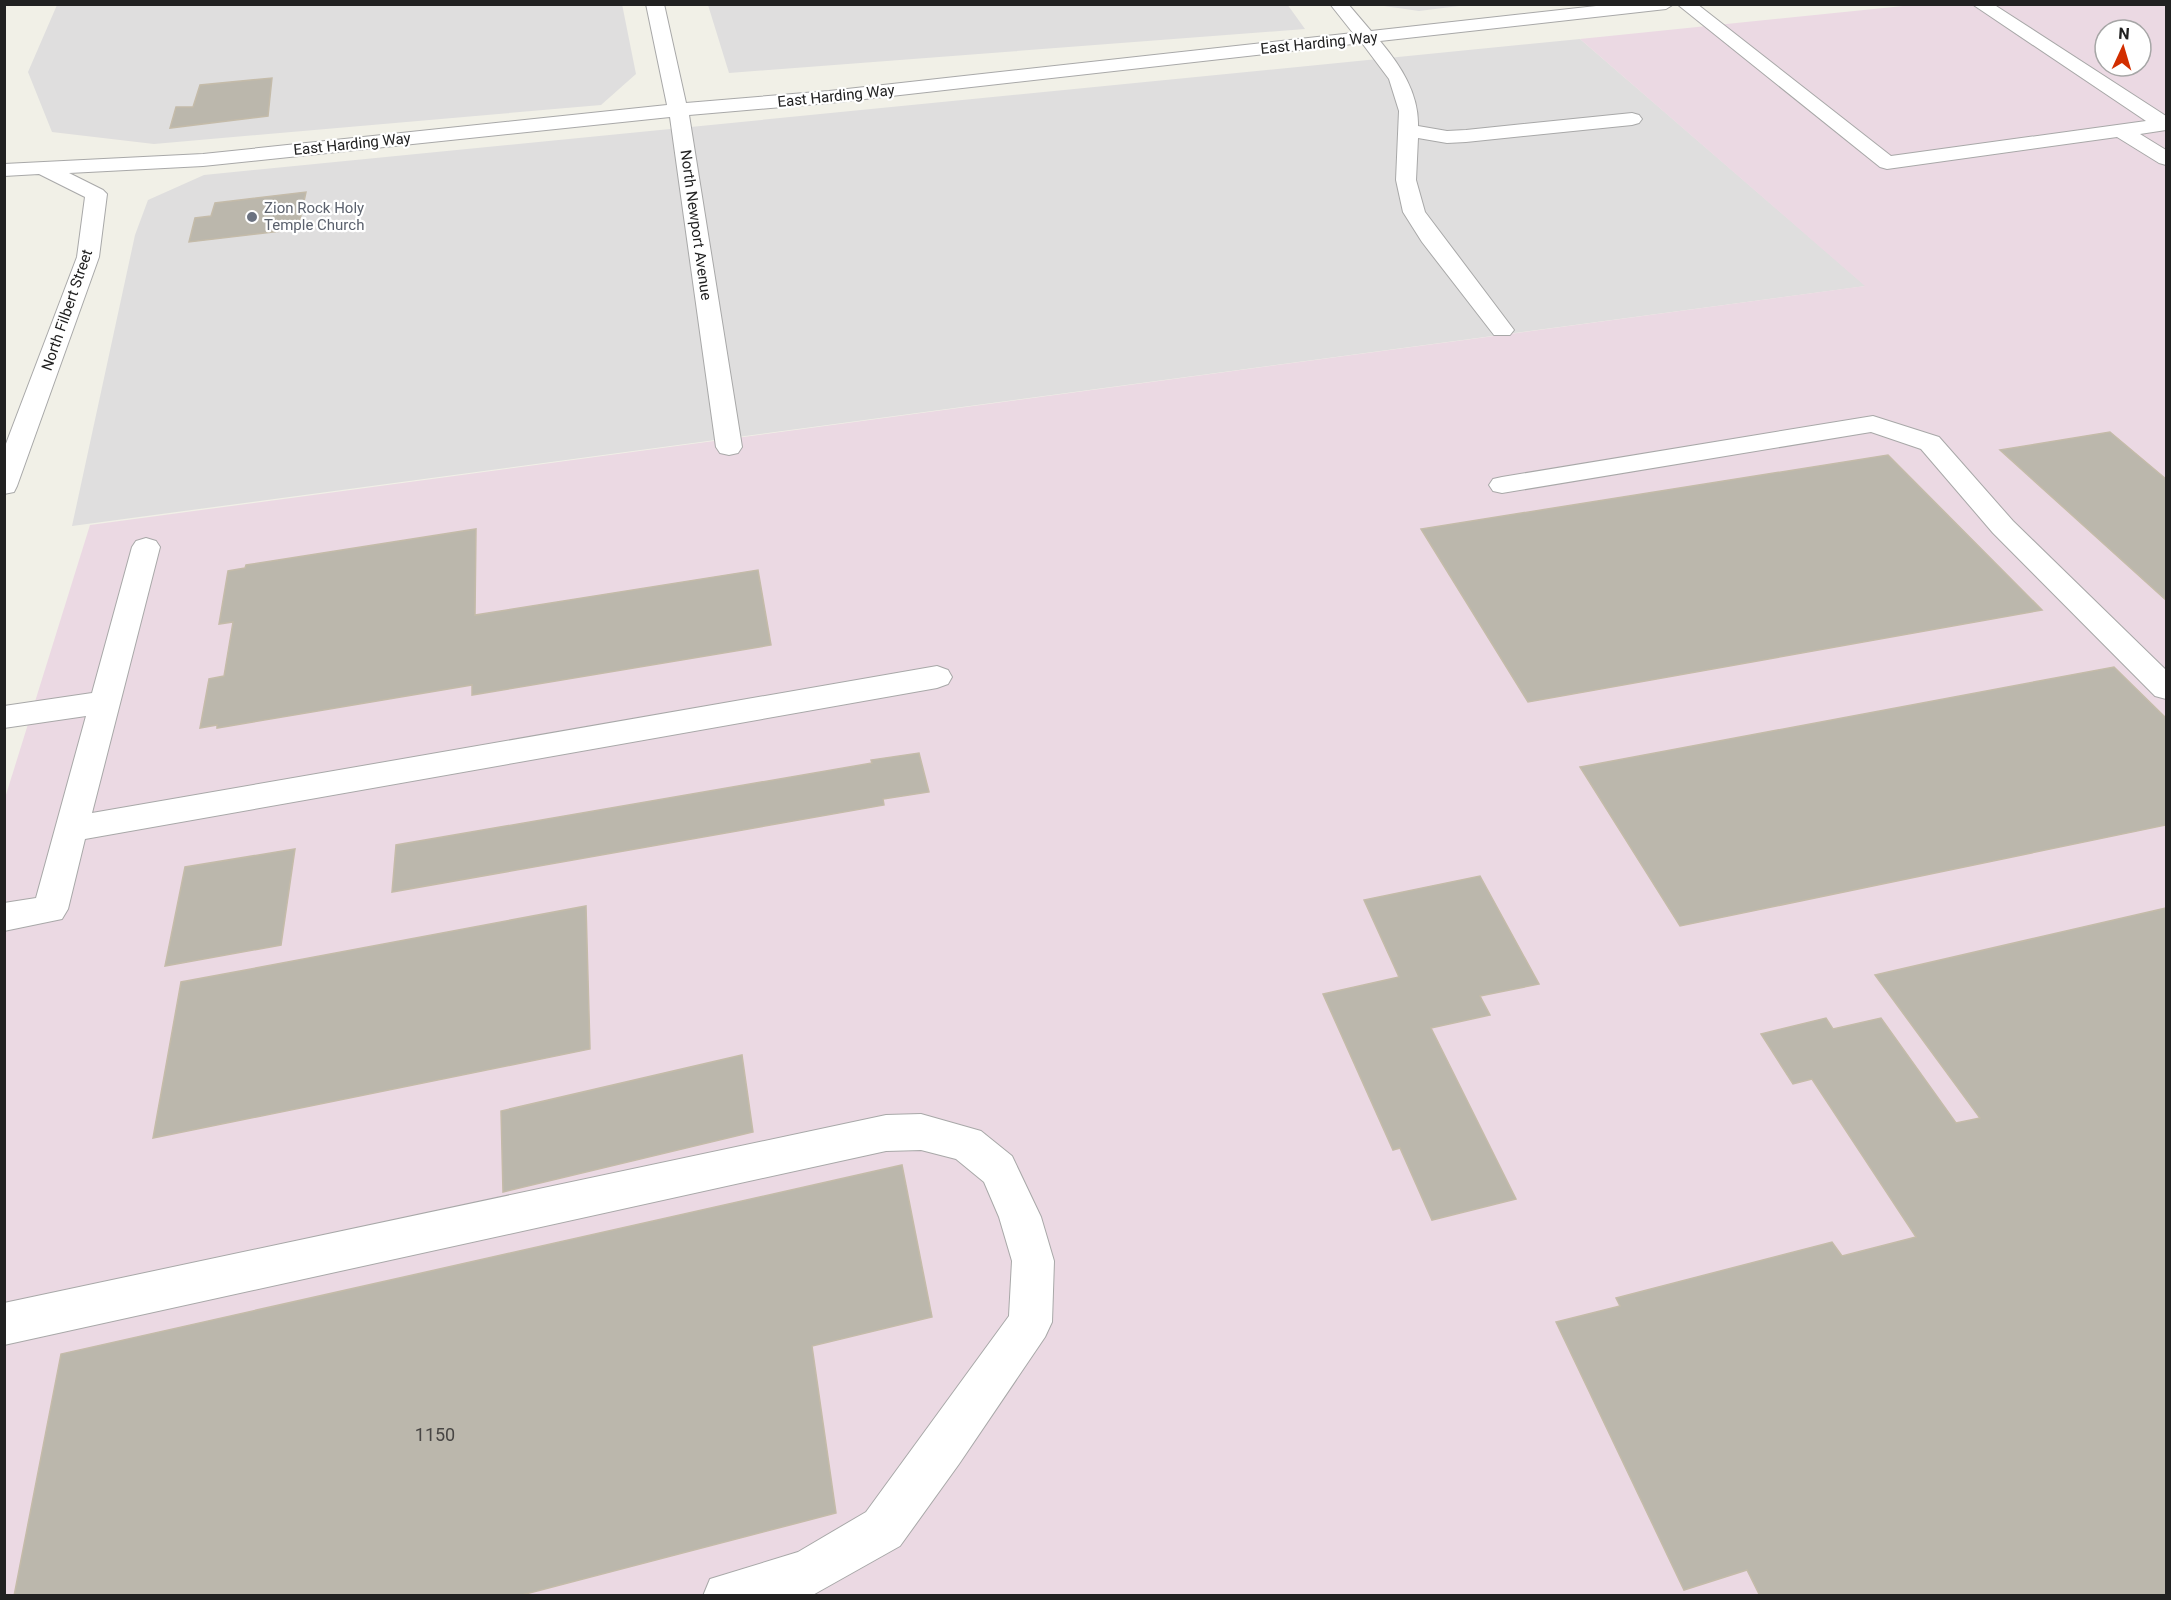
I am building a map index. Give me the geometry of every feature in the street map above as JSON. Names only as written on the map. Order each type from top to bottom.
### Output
[{"type":"street","name":"North Newport Avenue","points":[[655,4],[682,132],[729,447]]},
{"type":"street","points":[[1338,4],[1398,79],[1409,111],[1406,180],[1414,212],[1430,237],[1502,330]]},
{"type":"street","name":"East Harding Way","points":[[4,170],[202,160],[676,110],[829,97],[1666,4]]},
{"type":"street","points":[[1685,4],[1887,163],[2166,124],[1980,4]]},
{"type":"street","points":[[1409,130],[1447,137],[1632,119]]},
{"type":"street","points":[[2120,130],[2166,159]]},
{"type":"street","name":"North Filbert Street","points":[[4,150],[96,194],[88,257],[16,425],[4,486]]},
{"type":"street","points":[[1502,485],[1873,424],[1930,443],[2003,526],[2166,688]]},
{"type":"street","points":[[4,917],[50,909],[146,547]]},
{"type":"street","points":[[72,829],[937,677]]},
{"type":"street","points":[[4,717],[105,702]]},
{"type":"street","points":[[4,1324],[886,1133],[921,1132],[967,1144],[998,1169],[1020,1218],[1033,1261],[1030,1322],[943,1448],[883,1529],[807,1573],[727,1596]]},
{"type":"shaded area","points":[[622,4],[636,74],[601,105],[154,144],[52,132],[28,72],[57,5]]},
{"type":"shaded area","points":[[1287,4],[1305,29],[729,73],[708,5]]},
{"type":"shaded area","points":[[1377,5],[1467,5],[1419,11]]},
{"type":"shaded area","points":[[1913,5],[2166,5],[2166,1595],[5,1596],[5,798],[90,525],[1865,286],[1580,39]]},
{"type":"shaded area","points":[[1580,39],[1866,286],[72,526],[135,235],[148,200],[204,175]]},
{"type":"building","points":[[272,78],[268,116],[170,128],[176,107],[193,107],[200,85]]},
{"type":"building","name":"Zion Rock Holy Temple Church","points":[[306,192],[298,229],[189,242],[195,218],[211,216],[215,203]]},
{"type":"building","points":[[2110,432],[2166,479],[2166,600],[2000,450]]},
{"type":"building","points":[[1888,455],[2042,610],[1528,702],[1421,529]]},
{"type":"building","points":[[476,529],[475,615],[758,570],[771,645],[472,695],[472,685],[217,728],[217,725],[200,728],[209,679],[224,676],[233,622],[219,624],[228,571],[245,568],[246,565]]},
{"type":"building","points":[[2114,667],[2166,718],[2166,825],[1680,926],[1580,767]]},
{"type":"building","points":[[919,753],[929,792],[883,799],[884,805],[392,892],[396,845]]},
{"type":"building","points":[[295,849],[281,945],[165,966],[185,867]]},
{"type":"building","points":[[1480,876],[1539,984],[1480,996],[1490,1015],[1431,1028],[1516,1199],[1432,1220],[1400,1148],[1393,1150],[1323,994],[1399,977],[1364,900]]},
{"type":"building","points":[[586,906],[590,1049],[153,1138],[181,982]]},
{"type":"building","points":[[2166,908],[2166,1596],[1760,1596],[1747,1570],[1684,1590],[1556,1322],[1620,1306],[1616,1298],[1832,1242],[1842,1256],[1916,1237],[1812,1079],[1793,1084],[1761,1034],[1826,1018],[1833,1029],[1881,1018],[1956,1123],[1980,1118],[1875,975]]},
{"type":"building","points":[[742,1055],[753,1132],[503,1192],[501,1111]]},
{"type":"building","points":[[902,1165],[932,1317],[812,1346],[836,1513],[518,1596],[14,1596],[61,1354]]},
{"type":"place","name":"Zion Rock Holy Temple Church","points":[[252,217]]}]
